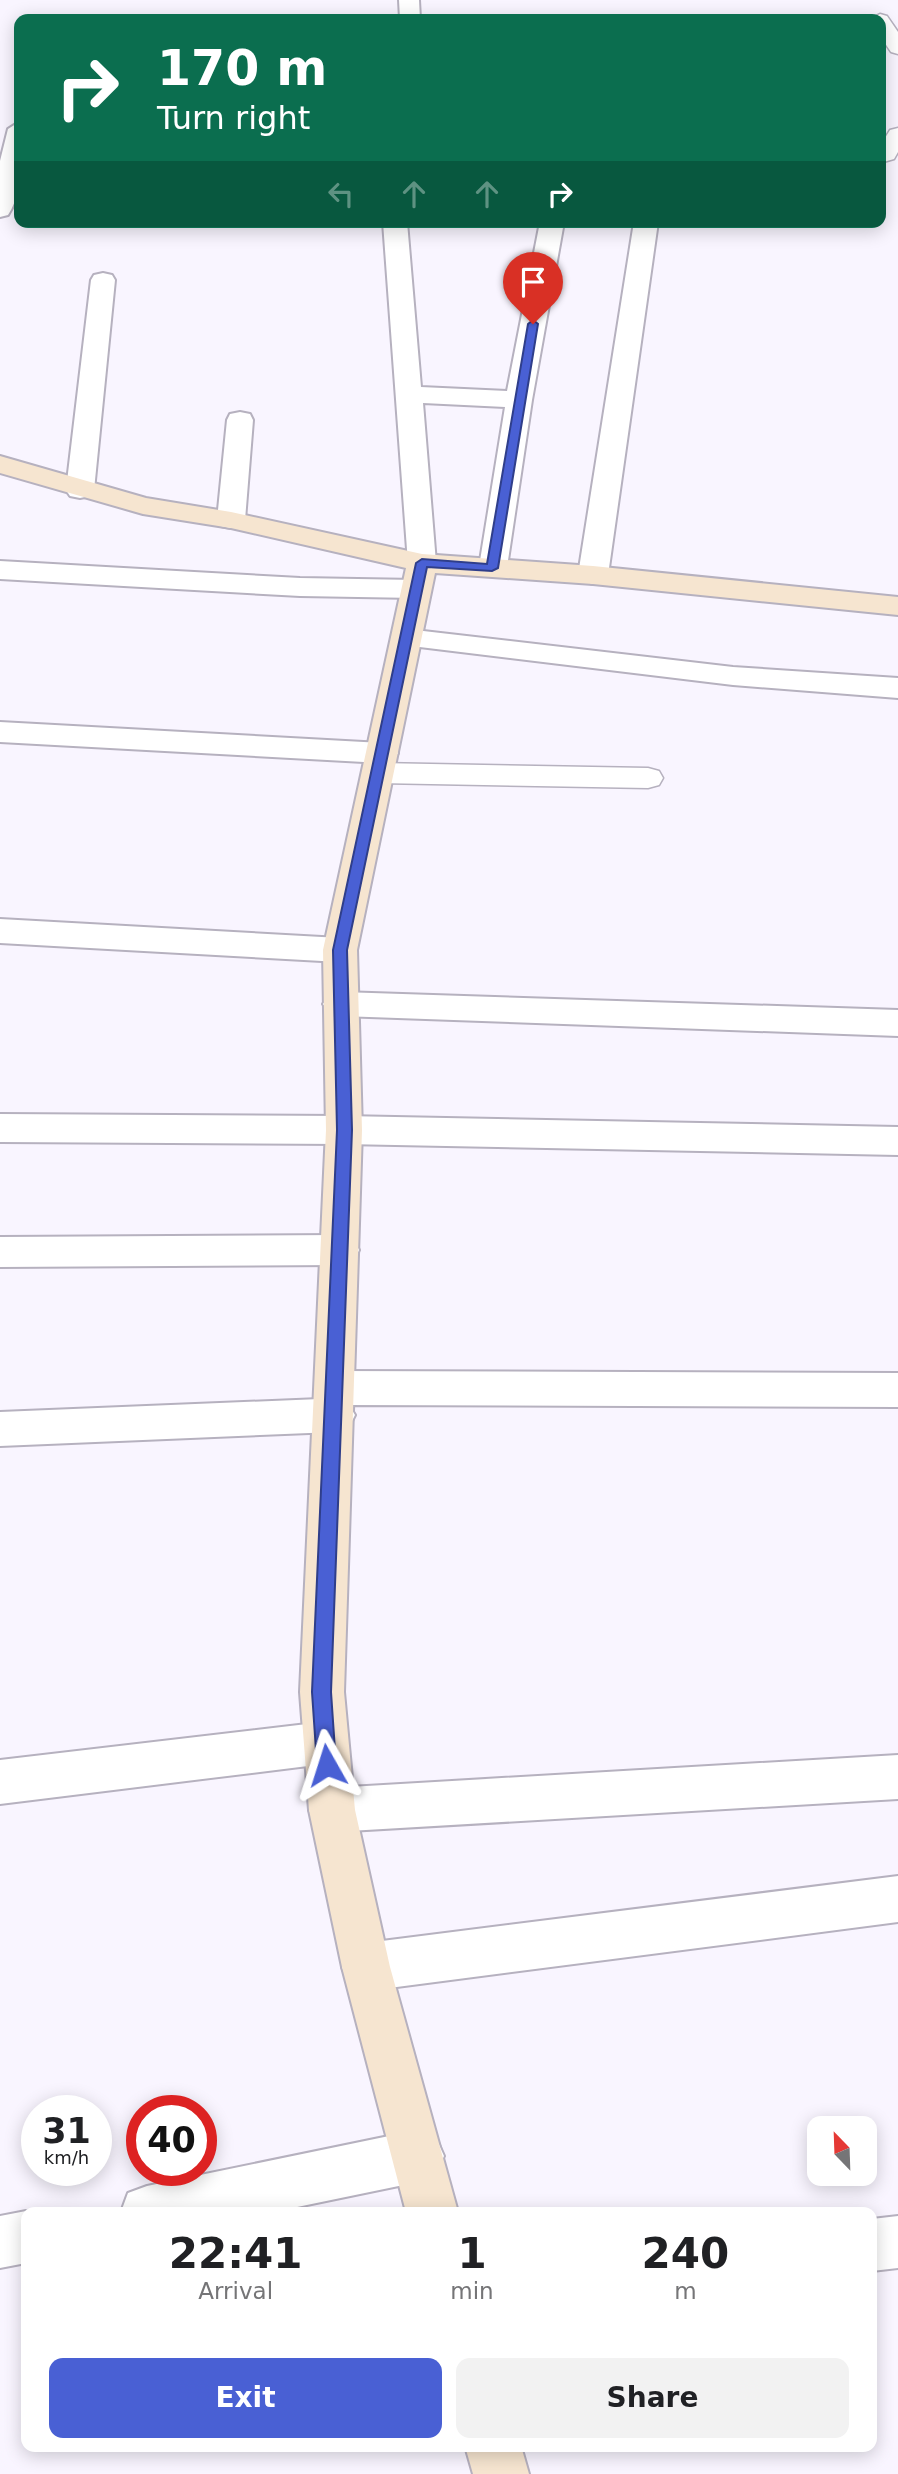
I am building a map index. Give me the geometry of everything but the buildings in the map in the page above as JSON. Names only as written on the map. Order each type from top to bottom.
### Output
[{"type":"street","points":[[0,210],[14,150]]},
{"type":"street","points":[[394,228],[419,576],[340,950],[344,1130],[322,1692],[324,1743],[332,1810],[366,1967],[431,2207]]},
{"type":"street","points":[[492,568],[551,228]]},
{"type":"street","points":[[593,575],[645,228]]},
{"type":"street","points":[[80,490],[103,280]]},
{"type":"street","points":[[408,394],[519,400]]},
{"type":"street","points":[[232,520],[240,420]]},
{"type":"street","points":[[0,464],[80,490],[143,506],[232,520],[419,576]]},
{"type":"street","points":[[0,570],[121,579],[419,576],[492,568],[593,575],[898,606]]},
{"type":"street","points":[[406,638],[733,676],[898,688]]},
{"type":"street","points":[[0,732],[380,763]]},
{"type":"street","points":[[0,931],[340,950]]},
{"type":"street","points":[[341,1004],[898,1023]]},
{"type":"street","points":[[0,1128],[344,1130],[898,1141]]},
{"type":"street","points":[[0,1252],[340,1250]]},
{"type":"street","points":[[0,1429],[335,1401],[898,1390]]},
{"type":"street","points":[[0,1782],[324,1743]]},
{"type":"street","points":[[332,1810],[898,1777]]},
{"type":"street","points":[[366,1967],[898,1899]]},
{"type":"street","points":[[171,2207],[418,2156]]},
{"type":"street","points":[[0,2242],[21,2238]]},
{"type":"street","points":[[877,2244],[898,2242]]},
{"type":"street","points":[[495,2452],[501,2474]]},
{"type":"lane","points":[[886,29],[898,48]]},
{"type":"lane","points":[[886,153],[898,135]]},
{"type":"lane","points":[[380,763],[649,778]]},
{"type":"route","points":[[327,1765],[322,1692],[344,1130],[340,950],[422,563],[492,568],[533,324]]}]
